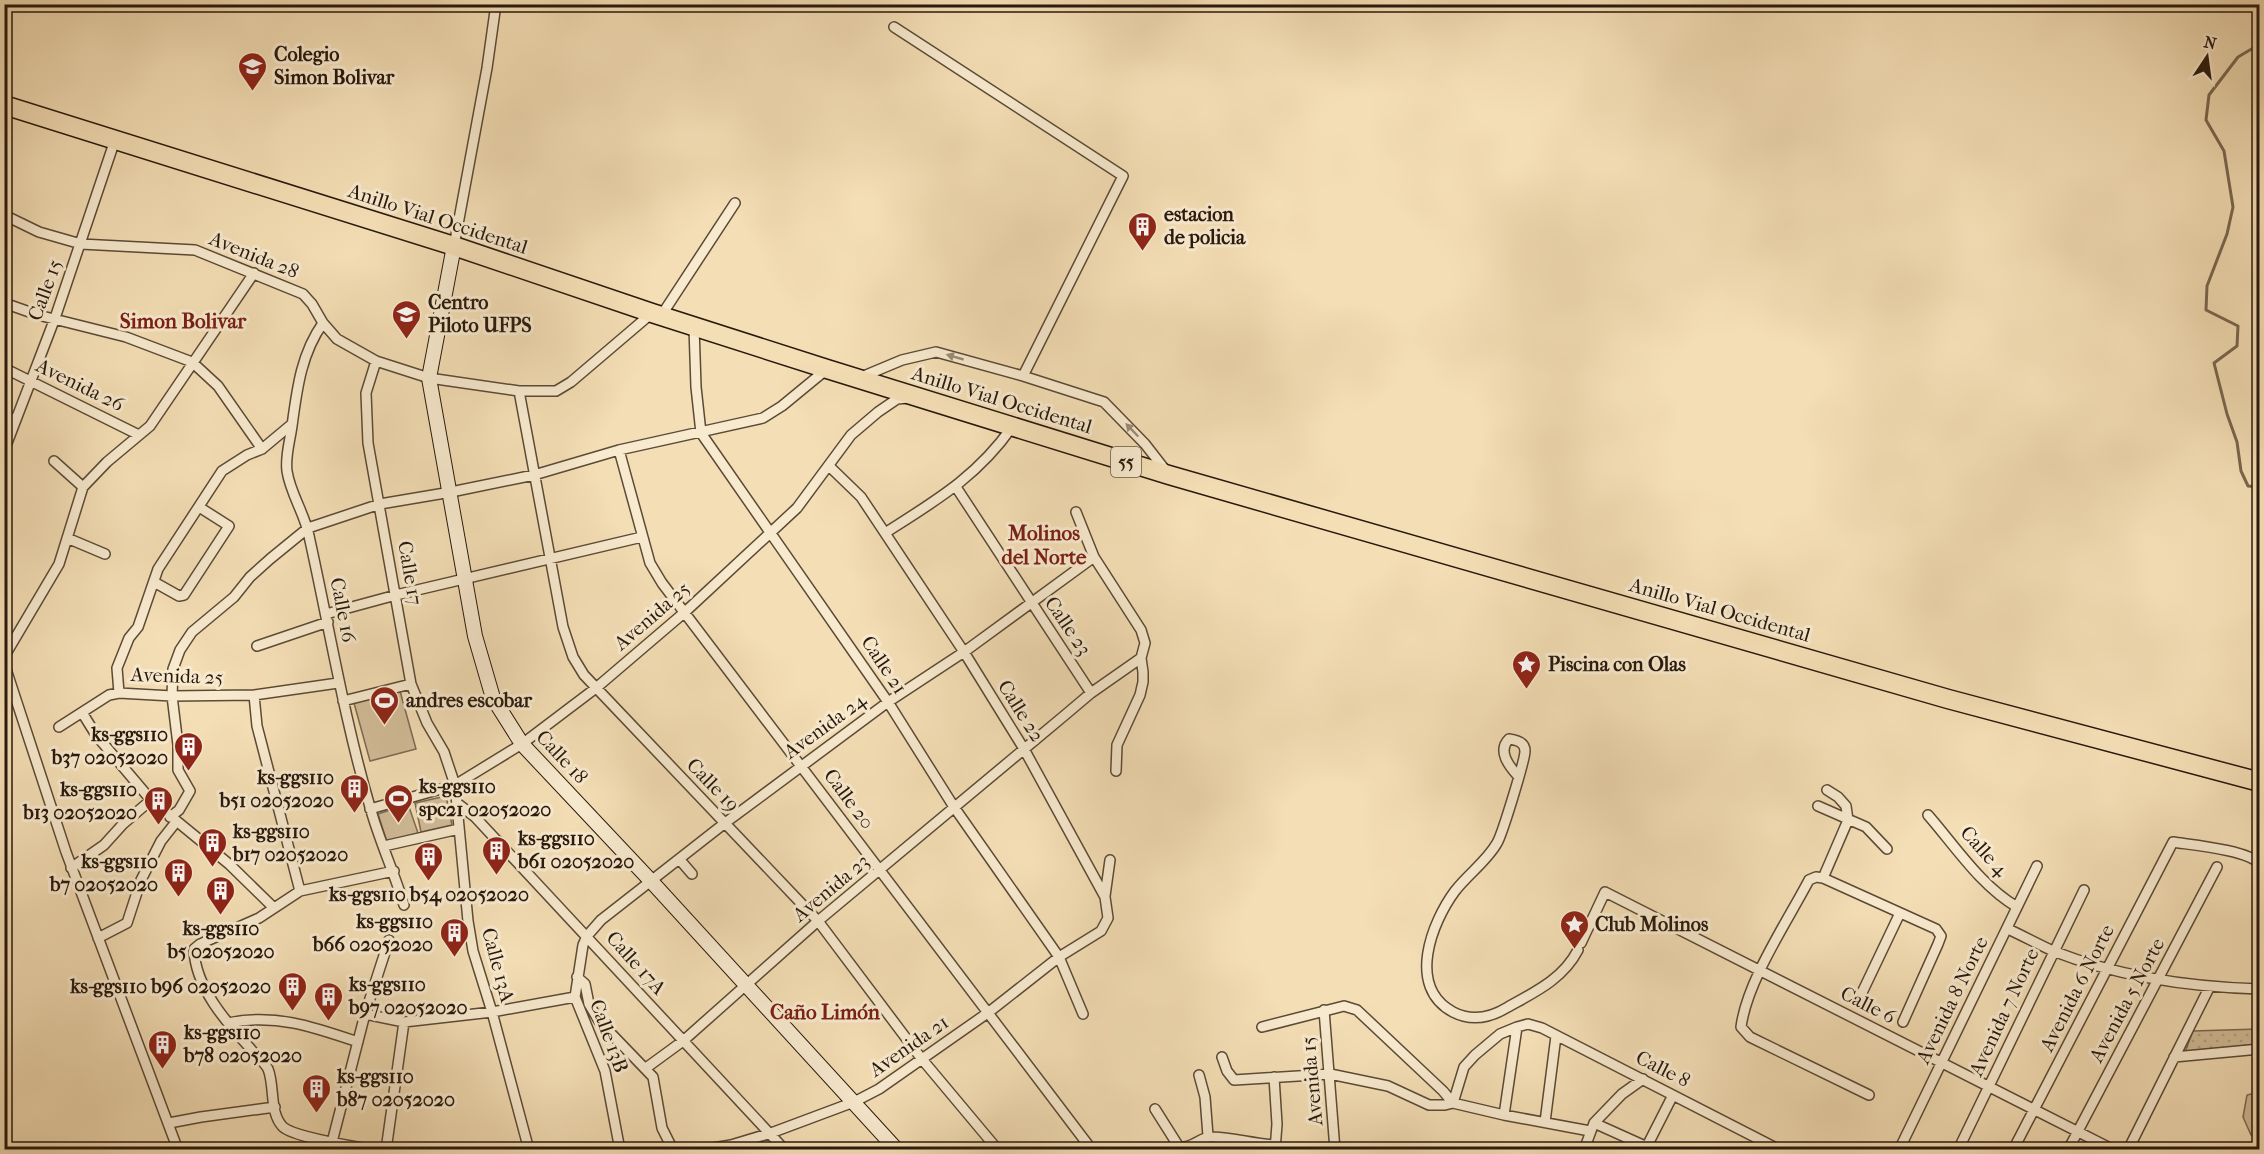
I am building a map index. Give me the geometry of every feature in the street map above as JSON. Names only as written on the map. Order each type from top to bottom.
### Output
[{"type":"highway","name":"Anillo Vial Occidental","points":[[4,105],[454,246],[656,315],[857,379],[1169,475],[1948,699],[2259,782]]},
{"type":"street","points":[[454,246],[488,68],[496,4]]},
{"type":"street","points":[[894,27],[1123,176],[1023,376]]},
{"type":"street","name":"Calle 15","points":[[4,451],[55,318],[115,140]]},
{"type":"street","name":"Avenida 28","points":[[4,215],[39,231],[81,244],[195,250],[303,294],[337,339],[376,361],[429,378],[519,391],[545,392],[556,391],[572,382],[656,315],[735,204]]},
{"type":"street","name":"Calle 18","points":[[454,246],[429,378],[475,636],[488,686],[500,712],[522,744],[897,1149]]},
{"type":"street","points":[[4,657],[59,564],[83,488],[107,462],[150,426],[254,273]]},
{"type":"street","points":[[4,303],[38,315],[126,337],[192,362],[218,386],[262,449]]},
{"type":"street","name":"Calle 16","points":[[323,323],[311,340],[299,378],[287,457],[287,472],[308,528],[338,683],[370,808],[394,871],[404,905]]},
{"type":"street","name":"Calle 21","points":[[694,327],[696,387],[701,432],[888,702],[954,807],[1059,957],[1083,1014]]},
{"type":"street","name":"Anillo Vial Occidental","points":[[857,379],[902,360],[936,352],[1023,376],[1104,402],[1145,444],[1169,475]]},
{"type":"street","name":"Calle 17","points":[[376,361],[366,393],[368,443],[411,684],[427,723],[444,752],[455,785]]},
{"type":"street","name":"Avenida 26","points":[[4,368],[140,435]]},
{"type":"street","points":[[98,938],[127,923],[141,880],[190,791],[178,770],[178,745],[172,696],[173,669],[180,650],[192,632],[234,597],[250,577],[308,528],[380,504],[534,475],[619,450],[763,418],[782,406],[827,369]]},
{"type":"street","name":"Calle 19","points":[[519,391],[563,627],[573,657],[584,675],[818,921],[921,1058],[998,1149]]},
{"type":"street","name":"Avenida 25","points":[[370,808],[455,785],[522,744],[596,688],[772,533],[797,508],[851,435],[897,399],[917,398]]},
{"type":"street","points":[[4,428],[18,415]]},
{"type":"street","points":[[119,693],[117,668],[129,638],[138,627],[158,569],[222,471],[247,455],[262,449],[292,424]]},
{"type":"street","points":[[885,533],[956,487],[984,461],[1012,427]]},
{"type":"street","name":"Calle 20","points":[[619,450],[650,563],[662,583],[1092,1149]]},
{"type":"street","points":[[54,461],[83,488]]},
{"type":"street","name":"Calle 22","points":[[829,466],[861,497],[964,652],[1024,749],[1105,897],[1108,918]]},
{"type":"street","name":"Calle 23","points":[[956,487],[1091,693]]},
{"type":"street","points":[[154,582],[179,596],[184,595],[229,526],[199,507]]},
{"type":"street","points":[[1076,512],[1094,557],[1141,630],[1145,643],[1141,658],[1143,682],[1140,695],[1117,745],[1116,771]]},
{"type":"street","points":[[256,646],[327,618],[396,595],[642,537]]},
{"type":"street","points":[[67,538],[105,555]]},
{"type":"street","name":"Avenida 24","points":[[587,936],[601,920],[725,823],[888,702],[964,652],[1094,557]]},
{"type":"street","name":"Avenida 23","points":[[646,1068],[683,1041],[818,921],[1091,693],[1141,658]]},
{"type":"street","points":[[4,663],[71,868],[178,1149]]},
{"type":"street","name":"Avenida 25","points":[[59,727],[83,714],[109,695],[119,693],[172,696],[254,695],[338,683]]},
{"type":"street","points":[[343,701],[411,684]]},
{"type":"street","points":[[254,695],[257,726],[300,891]]},
{"type":"street","points":[[83,714],[96,735],[151,800],[229,864],[274,908]]},
{"type":"street","name":"Calle 6","points":[[1518,776],[1499,841],[1455,892],[1436,924],[1428,956],[1427,976],[1431,990],[1450,1011],[1481,1019],[1502,1011],[1558,977],[1579,946],[1605,892],[2114,1149]]},
{"type":"street","name":"Calle 13A","points":[[455,785],[473,951],[529,1149]]},
{"type":"street","points":[[1823,878],[1848,820],[1846,806],[1827,789]]},
{"type":"street","points":[[71,868],[104,844],[151,800]]},
{"type":"street","name":"Calle 17A","points":[[457,803],[475,817],[785,1149]]},
{"type":"street","points":[[1818,806],[1866,827],[1887,849]]},
{"type":"street","name":"Calle 4","points":[[1928,815],[1988,886],[2004,900],[2017,907]]},
{"type":"street","points":[[384,846],[459,829]]},
{"type":"street","name":"Avenida 6 Norte","points":[[2013,1149],[2173,842],[2231,851],[2256,860],[2259,864]]},
{"type":"street","points":[[680,860],[692,874]]},
{"type":"street","points":[[1105,897],[1110,860]]},
{"type":"street","name":"Avenida 8 Norte","points":[[1899,1149],[2037,866]]},
{"type":"street","name":"Avenida 5 Norte","points":[[2068,1149],[2217,867]]},
{"type":"street","points":[[373,1149],[331,1146],[283,1127],[277,1117],[267,1068],[228,1023],[205,987],[194,949],[200,944],[259,918],[300,891],[394,871]]},
{"type":"street","points":[[1869,1095],[1750,1037],[1741,1027],[1743,1012],[1761,971],[1809,880],[1816,877],[1823,878],[1936,929],[1941,936],[1903,1022]]},
{"type":"street","name":"Avenida 7 Norte","points":[[1958,1149],[2084,890]]},
{"type":"street","points":[[1859,999],[1900,913]]},
{"type":"street","name":"Avenida 21","points":[[701,1149],[731,1145],[771,1133],[854,1102],[879,1089],[988,1012],[1059,957],[1101,931],[1108,918]]},
{"type":"street","points":[[2008,929],[2053,951],[2107,968],[2158,980],[2209,988],[2259,989]]},
{"type":"street","name":"Calle 13B","points":[[587,936],[581,954],[575,997],[603,1064],[620,1149]]},
{"type":"street","points":[[331,1146],[365,1014],[389,940]]},
{"type":"street","points":[[577,977],[585,984],[589,1004],[599,1022],[653,1077],[662,1128],[673,1149]]},
{"type":"street","points":[[2128,1149],[2209,988]]},
{"type":"street","points":[[365,1014],[404,1022],[492,1012],[575,997]]},
{"type":"street","points":[[1262,1027],[1344,1006],[1357,1010],[1453,1102],[1504,1115],[1592,1127],[1649,1148],[1673,1095]]},
{"type":"street","name":"Avenida 15","points":[[1324,1010],[1335,1149]]},
{"type":"street","points":[[228,1023],[266,1018],[316,1028],[358,1042]]},
{"type":"street","points":[[386,1149],[404,1022]]},
{"type":"street","name":"Calle 8","points":[[1517,1028],[1528,1024],[1542,1028],[1780,1149]]},
{"type":"street","points":[[1453,1102],[1464,1067],[1500,1034],[1517,1028],[1504,1115]]},
{"type":"street","points":[[1545,1122],[1556,1036]]},
{"type":"street","points":[[2174,1057],[2259,1048]]},
{"type":"street","points":[[1222,1057],[1227,1071],[1234,1080],[1330,1074],[1388,1086],[1429,1105],[1445,1105],[1453,1102]]},
{"type":"street","points":[[1199,1075],[1205,1097],[1208,1136]]},
{"type":"street","points":[[1155,1109],[1179,1147],[1185,1148],[1208,1136],[1275,1147],[1277,1124],[1274,1077]]},
{"type":"street","points":[[1584,1149],[1592,1127],[1622,1095],[1643,1079]]},
{"type":"street","points":[[169,1124],[201,1117],[275,1107]]},
{"type":"green space","name":"andres escobar","points":[[400,691],[416,749],[370,761],[354,703]]},
{"type":"green space","points":[[446,796],[452,825],[421,832],[415,803]]},
{"type":"green space","name":"ks-ggs110 spc21 02052020","points":[[408,804],[418,833],[387,842],[378,814]]},
{"type":"green space","points":[[2259,998],[2259,1044],[2185,1052],[2193,1031],[2258,1029],[2253,999]]},
{"type":"green space","points":[[2259,1092],[2259,1134],[2251,1135],[2243,1117],[2247,1095]]},
{"type":"waterway","points":[[2260,44],[2238,57],[2209,95],[2206,120],[2224,151],[2233,207],[2227,234],[2207,286],[2206,310],[2238,326],[2237,346],[2214,363],[2237,442],[2241,471],[2248,486],[2260,487]]},
{"type":"place","name":"Colegio Simon Bolivar","points":[[253,92]]},
{"type":"place","name":"estacion de policia","points":[[1143,252]]},
{"type":"place","name":"Centro Piloto UFPS","points":[[407,340]]},
{"type":"place","name":"Piscina con Olas","points":[[1527,690]]},
{"type":"place","name":"andres escobar","points":[[385,726]]},
{"type":"place","name":"ks-ggs110 b37 02052020","points":[[189,772]]},
{"type":"place","name":"ks-ggs110 b51 02052020","points":[[355,814]]},
{"type":"place","name":"ks-ggs110 spc21 02052020","points":[[398,824]]},
{"type":"place","name":"ks-ggs110 b13 02052020","points":[[158,826]]},
{"type":"place","name":"ks-ggs110 b17 02052020","points":[[212,868]]},
{"type":"place","name":"ks-ggs110 b61 02052020","points":[[497,876]]},
{"type":"place","name":"ks-ggs110 b54 02052020","points":[[429,882]]},
{"type":"place","name":"ks-ggs110 b7 02052020","points":[[179,898]]},
{"type":"place","name":"ks-ggs110 b5 02052020","points":[[221,916]]},
{"type":"place","name":"Club Molinos","points":[[1574,950]]},
{"type":"place","name":"ks-ggs110 b66 02052020","points":[[454,958]]},
{"type":"place","name":"ks-ggs110 b96 02052020","points":[[292,1012]]},
{"type":"place","name":"ks-ggs110 b97 02052020","points":[[328,1022]]},
{"type":"place","name":"ks-ggs110 b78 02052020","points":[[163,1070]]},
{"type":"place","name":"ks-ggs110 b87 02052020","points":[[316,1114]]},
{"type":"district","name":"Simon Bolivar","points":[[183,321]]},
{"type":"district","name":"Molinos del Norte","points":[[1044,545]]},
{"type":"district","name":"Caño Limón","points":[[825,1012]]}]
